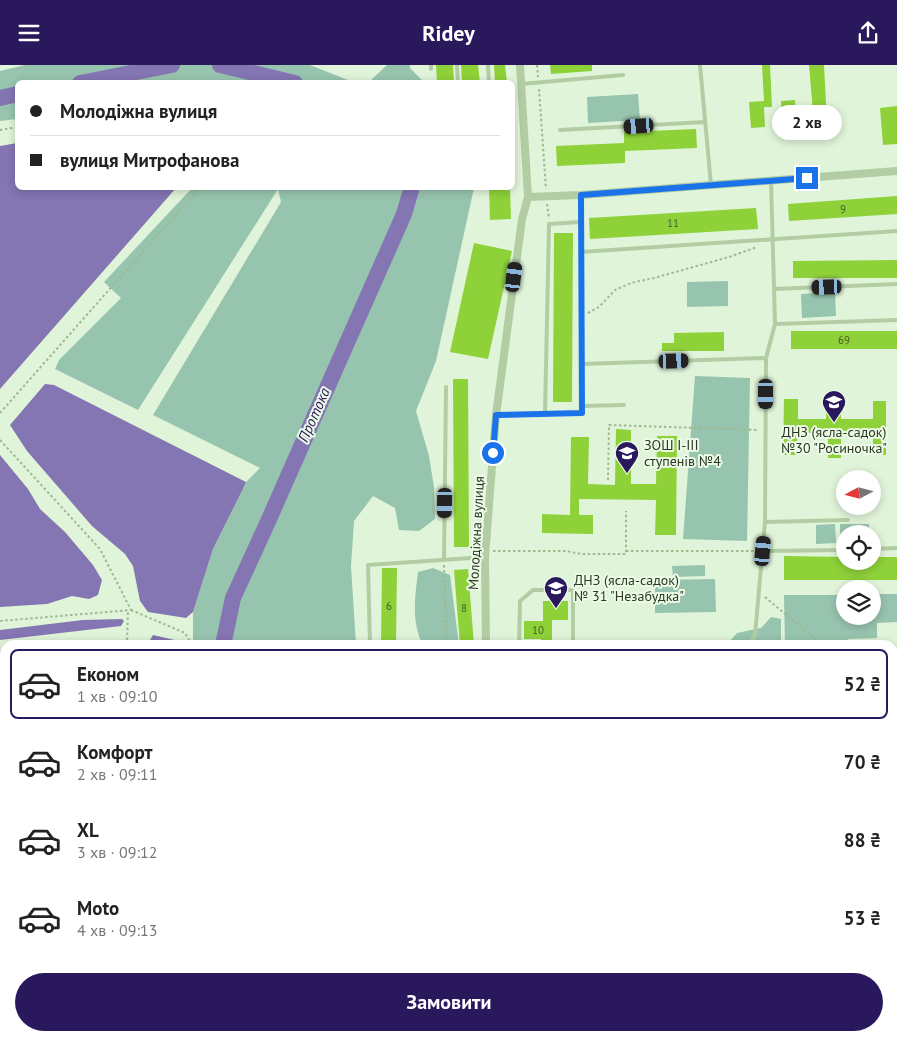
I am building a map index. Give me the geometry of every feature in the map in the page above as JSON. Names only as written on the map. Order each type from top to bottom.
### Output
[{"type":"street","name":"Молодіжна вулиця","points":[[486,640],[485,554],[496,415],[522,219],[528,197],[520,65]]},
{"type":"street","points":[[528,197],[581,195],[897,171]]},
{"type":"lane","points":[[457,65],[458,80]]},
{"type":"lane","points":[[488,65],[489,80]]},
{"type":"lane","points":[[700,65],[711,185]]},
{"type":"lane","points":[[521,84],[623,75]]},
{"type":"lane","points":[[560,130],[705,122]]},
{"type":"lane","points":[[752,640],[755,635],[765,522],[766,358],[775,324],[771,180]]},
{"type":"lane","points":[[496,415],[582,413],[581,195]]},
{"type":"lane","points":[[545,414],[549,224],[581,222]]},
{"type":"lane","points":[[581,252],[897,231]]},
{"type":"lane","points":[[774,289],[897,283]]},
{"type":"lane","points":[[775,324],[897,320]]},
{"type":"lane","points":[[582,365],[766,358]]},
{"type":"lane","points":[[444,560],[446,387]]},
{"type":"lane","points":[[582,406],[624,405]]},
{"type":"lane","points":[[765,522],[848,520]]},
{"type":"lane","points":[[881,549],[897,549]]},
{"type":"lane","points":[[763,551],[836,550]]},
{"type":"lane","points":[[370,640],[368,565],[444,560],[485,554]]},
{"type":"lane","points":[[519,640],[520,601],[533,590],[573,590],[573,640]]},
{"type":"path","points":[[538,65],[549,224]]},
{"type":"path","points":[[0,130],[15,128]]},
{"type":"path","points":[[0,413],[197,190]]},
{"type":"path","points":[[581,317],[599,307],[615,290],[631,283],[730,257],[754,249],[772,239]]},
{"type":"path","points":[[608,480],[609,425],[766,430]]},
{"type":"path","points":[[0,440],[100,549],[129,611],[127,640]]},
{"type":"path","points":[[485,554],[566,551],[581,554],[626,554],[626,511]]},
{"type":"path","points":[[626,551],[763,551]]},
{"type":"path","points":[[444,560],[447,640]]},
{"type":"path","points":[[759,591],[816,640]]},
{"type":"path","points":[[0,621],[129,611],[185,633],[189,640]]},
{"type":"green space","points":[[25,65],[310,65],[348,80],[15,80],[15,119],[0,121],[0,71]]},
{"type":"green space","points":[[387,65],[410,65],[410,68],[422,80],[371,80]]},
{"type":"green space","points":[[638,94],[640,120],[588,123],[587,97]]},
{"type":"green space","points":[[190,190],[277,190],[138,410],[55,369],[59,360],[121,298],[104,282]]},
{"type":"green space","points":[[278,190],[474,190],[436,361],[416,411],[429,456],[434,487],[435,519],[419,531],[399,530],[395,508],[373,496],[354,521],[351,566],[356,640],[193,640],[193,612],[213,549],[246,482],[260,468],[153,415],[281,202]]},
{"type":"green space","points":[[728,281],[728,306],[687,307],[687,282]]},
{"type":"green space","points":[[835,292],[836,316],[802,318],[801,294]]},
{"type":"green space","points":[[695,376],[750,378],[747,541],[683,539]]},
{"type":"green space","points":[[835,524],[836,543],[816,544],[816,525]]},
{"type":"green space","points":[[840,524],[869,524],[869,525]]},
{"type":"green space","points":[[705,565],[705,576],[673,577],[672,566]]},
{"type":"green space","points":[[433,568],[450,575],[458,640],[421,640],[415,618],[418,572]]},
{"type":"green space","points":[[715,579],[716,612],[655,613],[655,580]]},
{"type":"green space","points":[[881,594],[897,594],[897,622],[881,623]]},
{"type":"green space","points":[[784,595],[836,595],[836,625],[877,625],[877,638],[785,640]]},
{"type":"green space","points":[[771,617],[781,619],[781,640],[731,640],[737,633],[761,628]]},
{"type":"shaded area","points":[[15,143],[15,190],[174,190],[0,389],[0,146]]},
{"type":"shaded area","points":[[45,384],[54,385],[246,482],[213,549],[193,612],[186,618],[148,612],[140,601],[133,566],[125,554],[92,526],[27,451],[10,425]]},
{"type":"shaded area","points":[[0,455],[28,489],[40,509],[65,532],[93,565],[102,580],[98,595],[89,599],[72,596],[47,604],[0,607]]},
{"type":"shaded area","points":[[122,619],[124,621],[121,626],[0,640],[0,630],[83,620]]},
{"type":"shaded area","points":[[153,635],[175,640],[150,640]]},
{"type":"building","points":[[436,65],[453,65],[454,80],[437,80]]},
{"type":"building","points":[[461,65],[478,65],[480,80],[462,80]]},
{"type":"building","points":[[494,65],[505,65],[507,80],[495,80]]},
{"type":"building","points":[[550,65],[592,65],[592,71],[551,74]]},
{"type":"building","points":[[762,65],[770,65],[772,107],[764,107],[765,127],[751,128],[749,102],[764,101]]},
{"type":"building","points":[[809,65],[824,65],[827,123],[814,124]]},
{"type":"building","points":[[795,100],[796,125],[782,126],[781,101]]},
{"type":"building","points":[[897,106],[897,144],[883,145],[880,108]]},
{"type":"building","points":[[696,129],[697,148],[625,151],[625,163],[557,166],[556,146],[624,143],[624,132]]},
{"type":"building","points":[[489,190],[510,190],[511,219],[490,220]]},
{"type":"building","points":[[897,196],[897,214],[789,221],[788,204]]},
{"type":"building","points":[[756,208],[758,229],[590,239],[589,218]]},
{"type":"building","points":[[554,233],[573,233],[572,402],[553,402]]},
{"type":"building","points":[[474,243],[512,251],[488,359],[450,352]]},
{"type":"building","points":[[897,260],[897,278],[793,278],[793,261]]},
{"type":"building","points":[[791,331],[897,331],[897,349],[791,349]]},
{"type":"building","points":[[724,332],[724,351],[662,351],[662,343],[674,343],[674,333]]},
{"type":"building","points":[[453,379],[468,379],[469,547],[454,547]]},
{"type":"building","points":[[826,395],[841,395],[841,419],[873,419],[873,401],[886,401],[886,455],[873,455],[873,433],[841,433],[841,458],[828,458],[828,433],[797,433],[797,455],[783,455],[784,399],[798,399],[798,419],[826,419]]},
{"type":"building","points":[[616,429],[631,430],[631,484],[656,484],[657,436],[677,436],[676,535],[655,535],[656,500],[579,499],[579,515],[593,515],[593,534],[542,533],[542,514],[570,515],[571,437],[589,437],[588,484],[615,485]]},
{"type":"building","points":[[784,556],[836,557],[836,570],[881,570],[881,557],[897,557],[897,580],[784,580]]},
{"type":"building","points":[[382,568],[397,568],[396,640],[381,640]]},
{"type":"building","points":[[468,569],[474,640],[460,640],[454,570]]},
{"type":"building","points":[[543,601],[568,601],[568,620],[552,620],[552,640],[524,639],[524,621],[543,621]]},
{"type":"waterway","name":"Протока","points":[[95,80],[172,65]]},
{"type":"waterway","name":"Протока","points":[[220,65],[282,80]]},
{"type":"waterway","name":"Протока","points":[[0,98],[15,95]]},
{"type":"waterway","name":"Протока","points":[[224,640],[233,598],[404,214],[411,190]]},
{"type":"place","name":"ДНЗ (ясла-садок) №30 \"Росиночка\"","points":[[834,423]]},
{"type":"place","name":"ЗОШ І-ІІІ ступенів №4","points":[[627,474]]},
{"type":"place","name":"ДНЗ (ясла-садок) № 31 \"Незабудка\"","points":[[556,609]]},
{"type":"route","points":[[493,453],[496,415],[582,413],[581,195],[807,178]]}]
